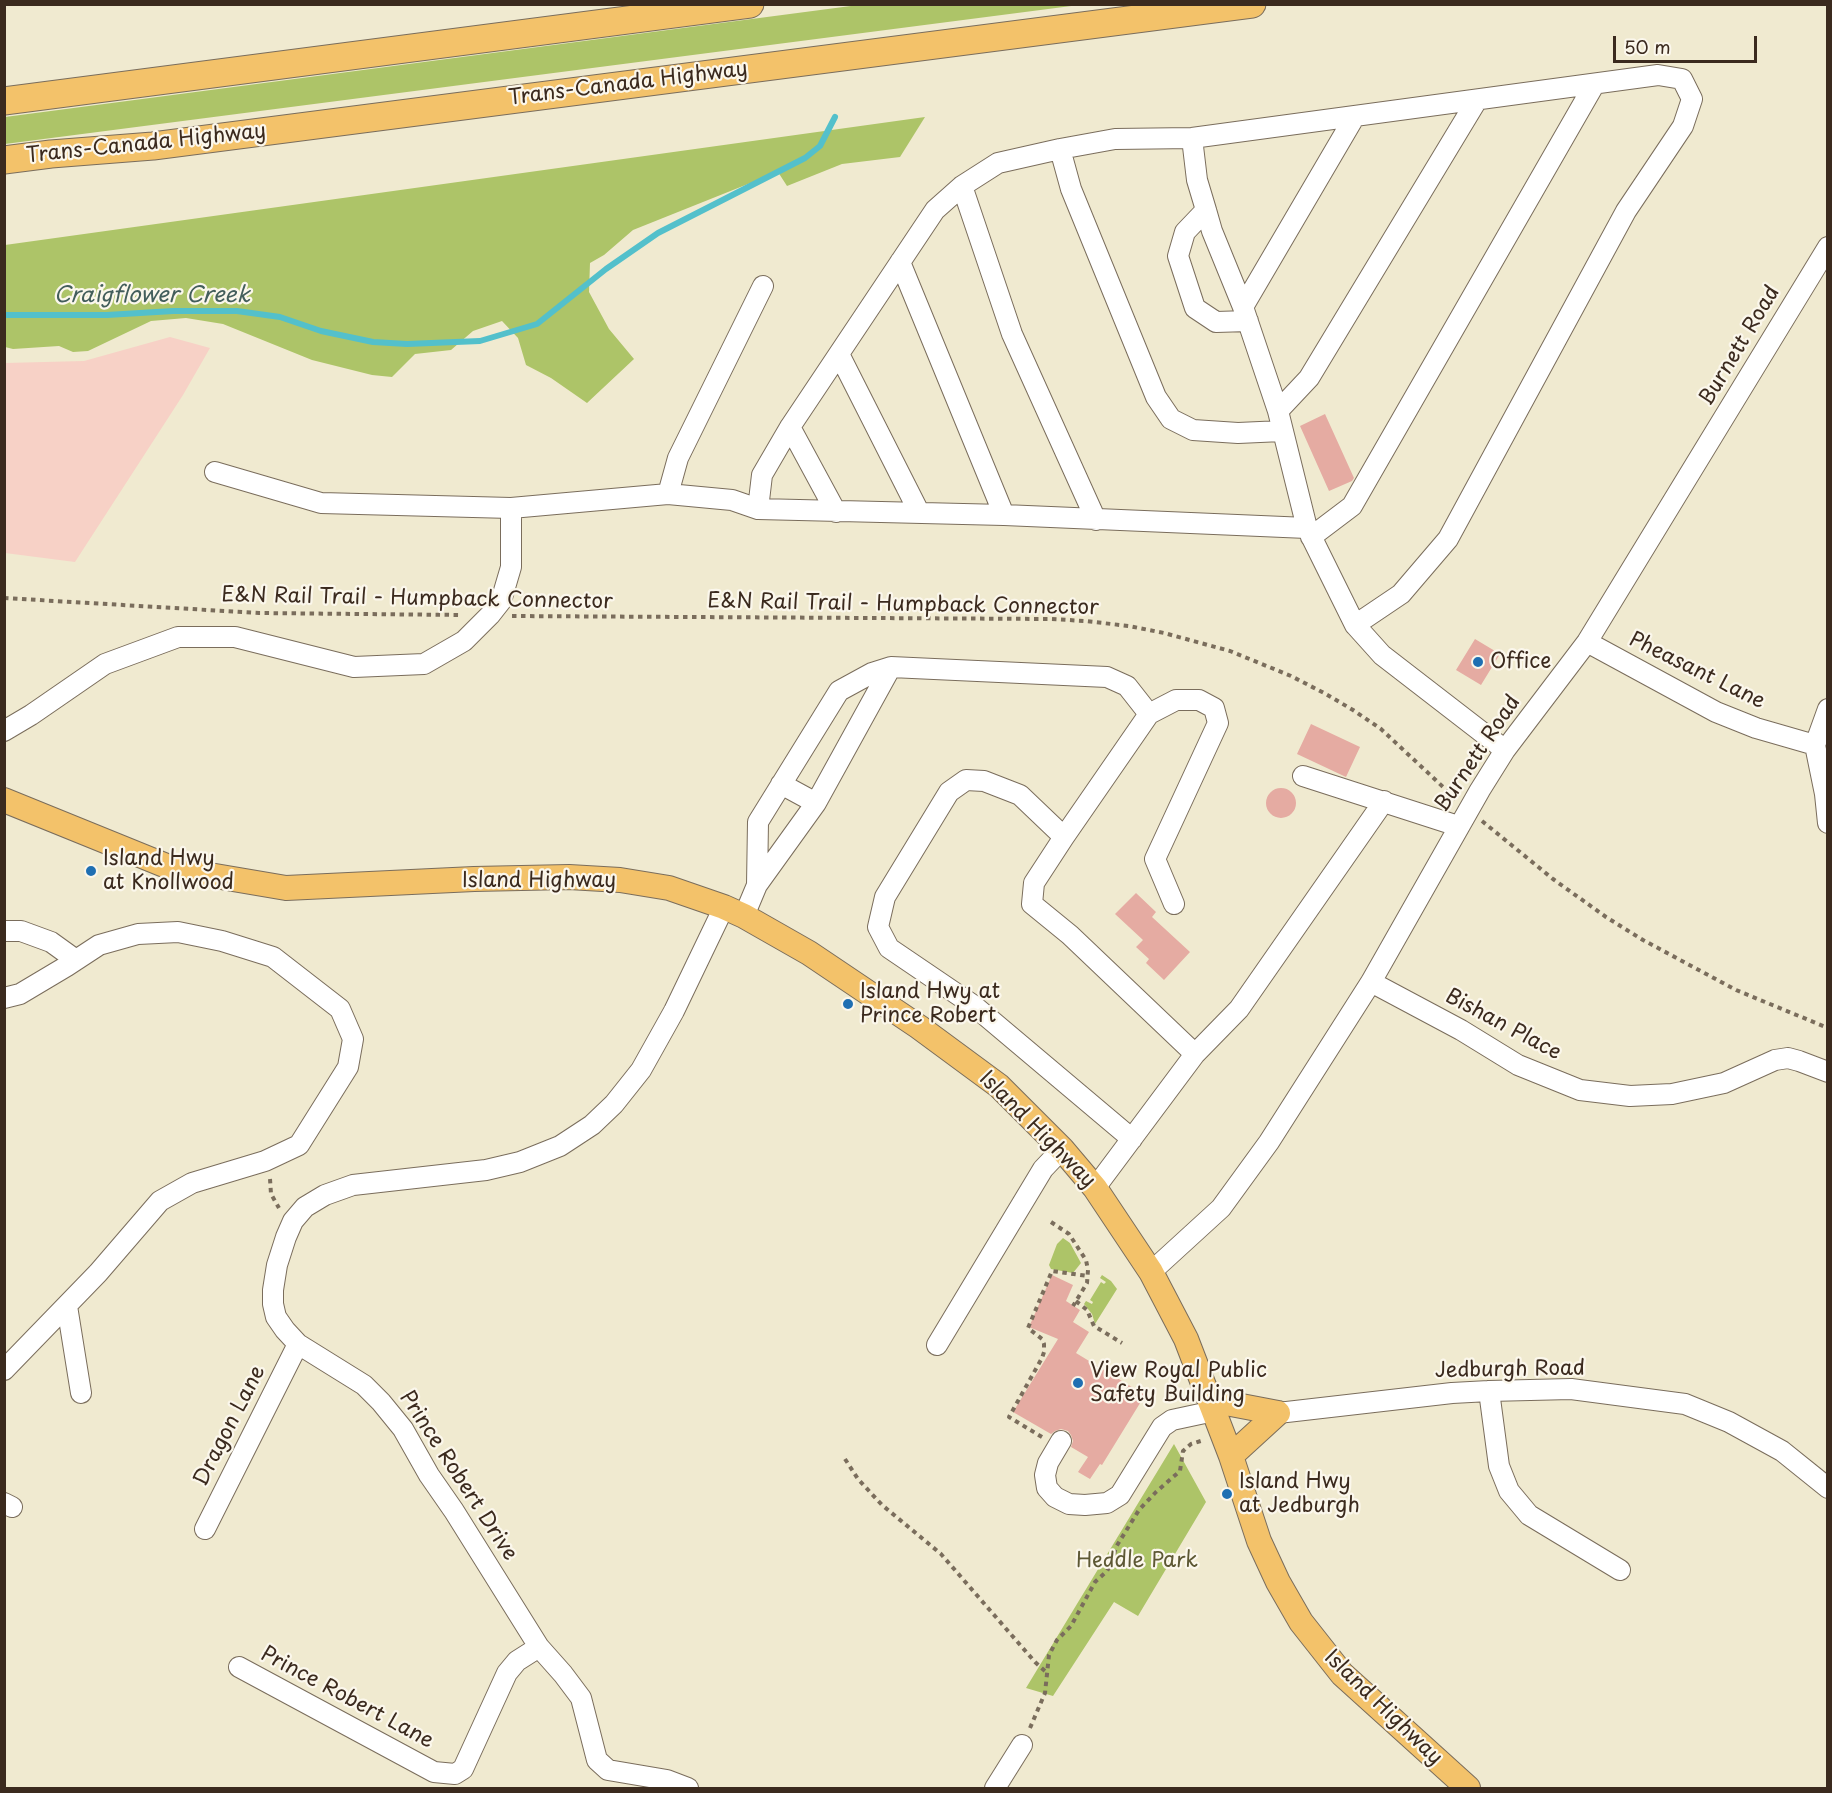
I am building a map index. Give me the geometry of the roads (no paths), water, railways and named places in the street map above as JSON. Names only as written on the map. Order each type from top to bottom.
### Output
[{"type":"highway","points":[[4,101],[750,4]]},
{"type":"highway","name":"Trans-Canada Highway","points":[[4,160],[153,146],[1252,4]]},
{"type":"highway","points":[[4,177],[153,146]]},
{"type":"main road","name":"Island Highway","points":[[4,800],[174,869],[286,888],[463,879],[569,877],[620,880],[669,888],[734,911],[809,953],[928,1034],[999,1086],[1062,1149],[1095,1188],[1151,1272],[1186,1339],[1227,1445],[1259,1541],[1278,1582],[1301,1622],[1342,1674],[1468,1788]]},
{"type":"main road","points":[[1212,1406],[1278,1413]]},
{"type":"main road","points":[[1227,1445],[1278,1413]]},
{"type":"street","points":[[758,508],[762,475],[790,427],[935,210],[962,186],[998,163],[1115,139],[1192,138],[1659,75],[1682,79],[1692,99],[1683,126],[1626,211],[1448,539],[1401,594],[1355,625]]},
{"type":"street","points":[[215,472],[321,503],[511,508],[668,494],[732,500],[758,508],[1004,515],[1309,532],[1352,506],[1594,85]]},
{"type":"street","points":[[1278,411],[1309,378],[1477,100]]},
{"type":"street","points":[[1206,210],[1185,232],[1178,255],[1195,308],[1216,322],[1245,314],[1355,116]]},
{"type":"street","points":[[1192,138],[1197,180],[1212,231],[1245,314],[1278,411],[1309,532],[1355,625],[1382,655],[1505,750]]},
{"type":"street","points":[[1060,149],[1071,189],[1156,397],[1171,419],[1193,430],[1238,433],[1282,431]]},
{"type":"street","points":[[962,186],[1012,334],[1096,520]]},
{"type":"street","name":"Burnett Road","points":[[1151,1272],[1221,1208],[1269,1142],[1371,982],[1468,809],[1505,750],[1587,642],[1827,247]]},
{"type":"street","points":[[900,262],[1004,515]]},
{"type":"street","points":[[668,494],[678,458],[762,286]]},
{"type":"street","points":[[839,354],[919,512]]},
{"type":"street","points":[[790,427],[836,512]]},
{"type":"street","points":[[4,731],[105,664],[178,637],[235,637],[354,667],[424,664],[464,641],[501,601],[511,567],[511,508]]},
{"type":"street","name":"Pheasant Lane","points":[[1587,642],[1716,712],[1756,728],[1815,745]]},
{"type":"street","points":[[757,885],[758,822],[838,691],[872,673],[891,667],[1107,677],[1127,686],[1149,714]]},
{"type":"street","points":[[757,885],[816,802],[891,667]]},
{"type":"street","points":[[1174,904],[1155,859],[1218,723],[1214,708],[1198,699],[1176,699],[1149,714],[1034,884],[1032,904],[1070,936],[1195,1054]]},
{"type":"street","points":[[1827,709],[1815,745],[1825,794],[1827,823]]},
{"type":"street","points":[[1303,776],[1458,826]]},
{"type":"street","points":[[1064,837],[1020,795],[984,781],[966,780],[949,792],[885,897],[878,927],[889,948],[973,1005],[1132,1139]]},
{"type":"street","points":[[781,784],[816,802]]},
{"type":"street","points":[[1095,1188],[1195,1054],[1239,1009],[1384,801]]},
{"type":"street","name":"Prince Robert Drive","points":[[688,1788],[667,1780],[608,1770],[597,1760],[581,1698],[539,1647],[403,1429],[364,1385],[298,1344],[276,1317],[273,1290],[277,1265],[291,1226],[304,1207],[325,1195],[353,1185],[486,1170],[520,1162],[560,1146],[592,1125],[614,1104],[641,1070],[734,911],[757,885]]},
{"type":"street","points":[[4,931],[21,931],[51,942],[76,960]]},
{"type":"street","points":[[4,998],[20,994],[99,945],[138,934],[178,932],[222,941],[273,957],[340,1009],[353,1039],[348,1067],[299,1145],[265,1161],[192,1183],[160,1201],[98,1273],[4,1370]]},
{"type":"street","name":"Bishan Place","points":[[1371,982],[1461,1030],[1518,1065],[1580,1090],[1630,1096],[1672,1094],[1724,1083],[1775,1060],[1788,1058],[1827,1072]]},
{"type":"street","points":[[937,1345],[1043,1169],[1062,1149]]},
{"type":"street","points":[[67,1306],[81,1393]]},
{"type":"street","name":"Dragon Lane","points":[[205,1529],[298,1344]]},
{"type":"street","name":"Jedburgh Road","points":[[1278,1413],[1489,1391],[1571,1389],[1684,1404],[1729,1422],[1782,1451],[1827,1488]]},
{"type":"street","points":[[1489,1391],[1499,1466],[1503,1480],[1514,1498],[1529,1515],[1620,1570]]},
{"type":"street","points":[[1061,1441],[1048,1463],[1045,1475],[1047,1488],[1056,1497],[1069,1504],[1107,1503],[1120,1495],[1162,1427],[1172,1420],[1212,1406]]},
{"type":"street","name":"Prince Robert Lane","points":[[238,1667],[434,1772],[455,1774],[463,1769],[507,1673],[517,1661],[539,1647]]},
{"type":"street","points":[[995,1788],[1022,1745]]},
{"type":"waterway","name":"Craigflower Creek","points":[[4,315],[237,311],[280,317],[321,331],[373,342],[407,344],[480,341],[537,324],[606,269],[658,233],[805,158],[820,146],[835,117]]},
{"type":"place","name":"Office","points":[[1478,662]]},
{"type":"place","name":"Island Hwy at Knollwood","points":[[91,871]]},
{"type":"place","name":"Island Hwy at Prince Robert","points":[[848,1004]]},
{"type":"place","name":"View Royal Public Safety Building","points":[[1078,1383]]},
{"type":"place","name":"Island Hwy at Jedburgh","points":[[1227,1494]]},
{"type":"park label","name":"Heddle Park","points":[[1137,1561]]}]
